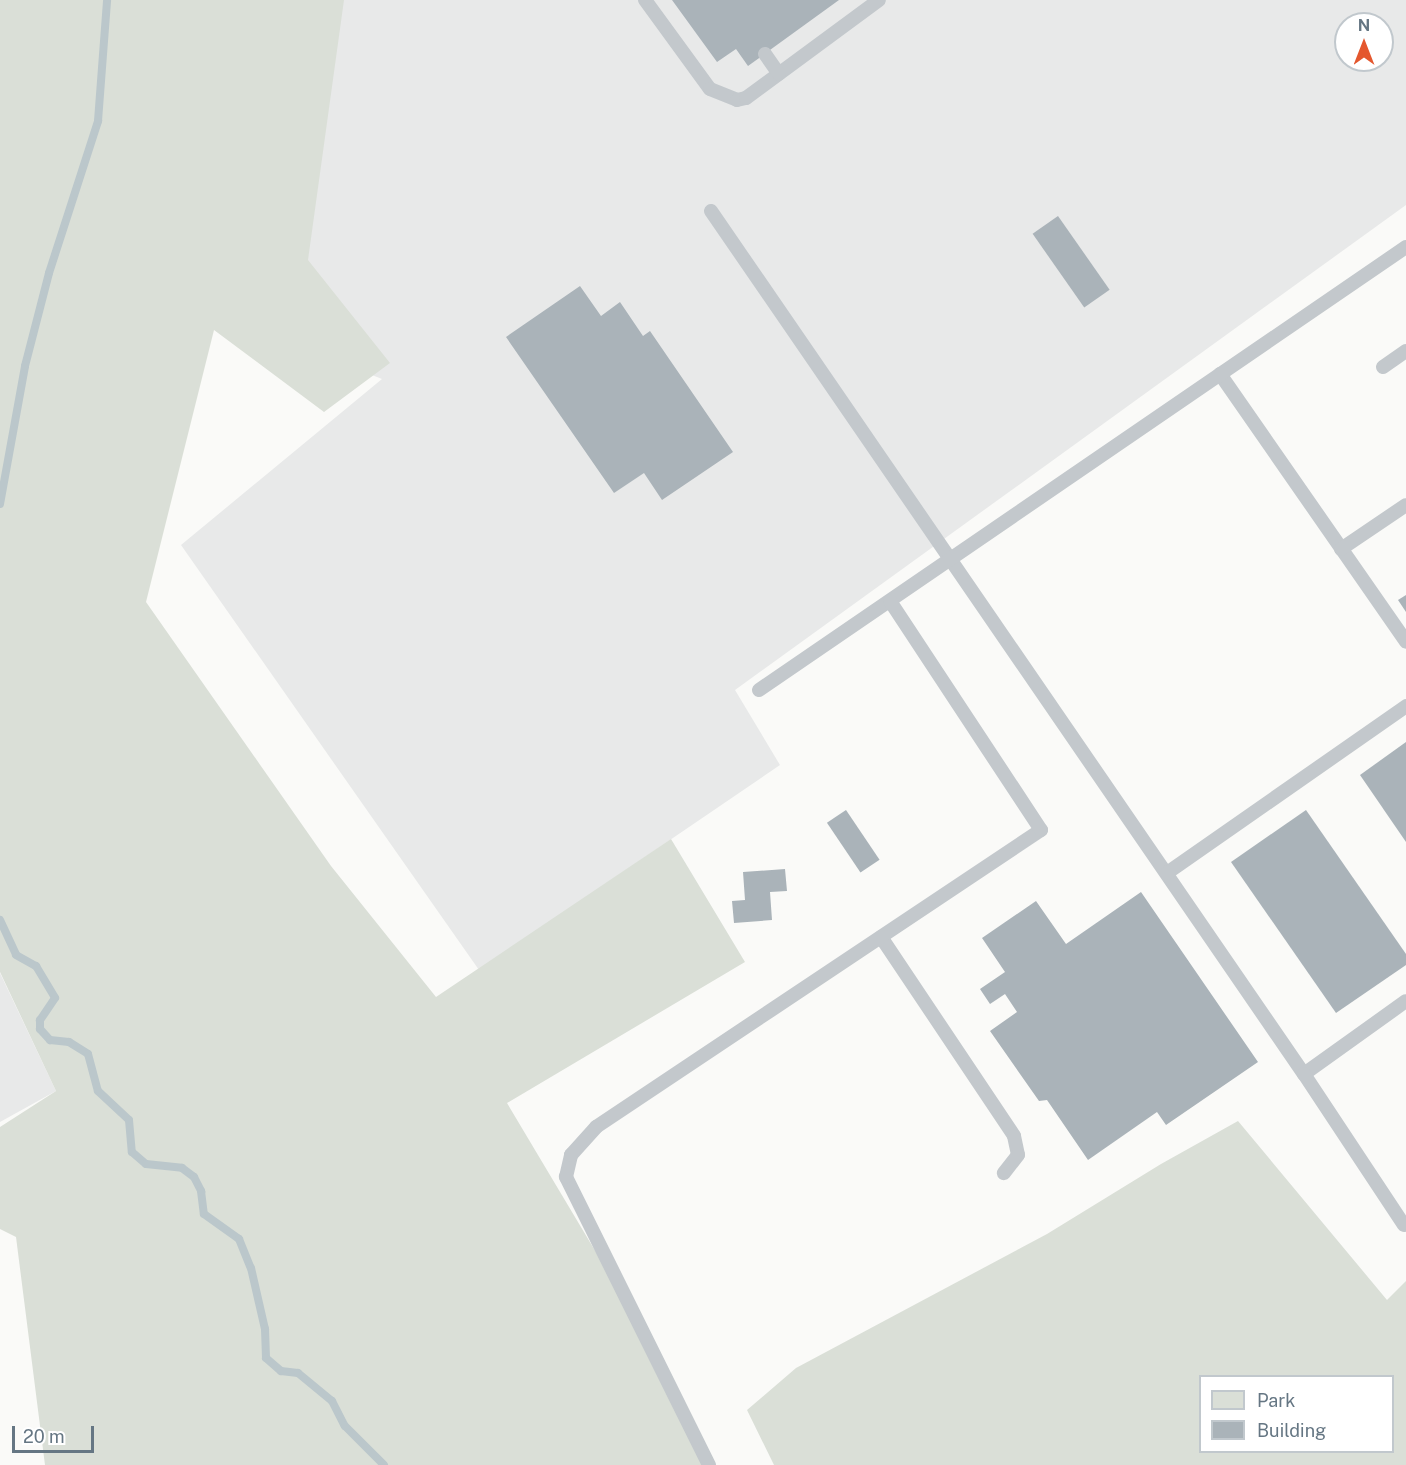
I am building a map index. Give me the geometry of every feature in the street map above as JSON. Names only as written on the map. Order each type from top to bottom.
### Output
[{"type":"lane","points":[[645,0],[718,94],[746,98],[879,0]]},
{"type":"lane","points":[[765,54],[778,74]]},
{"type":"lane","points":[[711,211],[952,558],[1304,1074],[1404,1225]]},
{"type":"lane","points":[[759,690],[1406,247]]},
{"type":"lane","points":[[1383,367],[1406,351]]},
{"type":"lane","points":[[1221,374],[1406,642]]},
{"type":"lane","points":[[1341,549],[1406,505]]},
{"type":"lane","points":[[709,1465],[566,1177],[571,1155],[596,1127],[1041,830],[890,601]]},
{"type":"lane","points":[[1167,873],[1406,706]]},
{"type":"lane","points":[[881,937],[1014,1136],[1018,1155],[1004,1173]]},
{"type":"lane","points":[[1304,1074],[1406,1000]]},
{"type":"shaded area","points":[[301,0],[1406,0],[1406,205],[735,690],[780,765],[479,970],[181,545],[382,379],[337,361],[249,251]]},
{"type":"shaded area","points":[[0,973],[56,1091],[0,1122]]},
{"type":"green space","points":[[0,0],[344,0],[308,260],[390,363],[324,412],[214,330],[146,602],[331,866],[436,997],[671,839],[745,962],[507,1103],[640,1326],[710,1465],[45,1465],[16,1237],[0,1229],[0,1127],[56,1091],[0,972]]},
{"type":"green space","points":[[1238,1121],[1387,1300],[1406,1281],[1406,1465],[774,1465],[747,1410],[796,1368],[1047,1234],[1161,1164]]},
{"type":"building","points":[[672,0],[839,0],[748,66],[736,49],[717,62]]},
{"type":"building","points":[[1058,216],[1110,290],[1084,308],[1033,234]]},
{"type":"building","points":[[580,286],[601,316],[620,302],[643,336],[650,331],[733,452],[662,500],[644,473],[614,493],[506,337]]},
{"type":"building","points":[[1406,595],[1406,612],[1398,600]]},
{"type":"building","points":[[1406,742],[1406,842],[1360,775]]},
{"type":"building","points":[[846,810],[880,860],[860,873],[827,823]]},
{"type":"building","points":[[1306,810],[1406,954],[1406,965],[1336,1013],[1231,862]]},
{"type":"building","points":[[785,869],[787,891],[770,892],[772,920],[734,923],[732,901],[745,900],[743,872]]},
{"type":"building","points":[[1141,892],[1258,1062],[1166,1125],[1157,1112],[1088,1160],[1047,1100],[1039,1101],[990,1031],[1017,1012],[1005,994],[990,1004],[980,989],[1005,972],[982,938],[1036,901],[1066,944]]},
{"type":"waterway","points":[[0,504],[25,366],[49,273],[98,121],[107,0]]},
{"type":"waterway","points":[[0,920],[16,955],[36,966],[55,998],[40,1020],[40,1029],[50,1040],[69,1042],[88,1054],[98,1091],[129,1120],[132,1152],[146,1164],[182,1168],[194,1177],[201,1191],[204,1214],[239,1239],[251,1268],[265,1329],[266,1358],[281,1371],[298,1373],[332,1401],[345,1426],[384,1465]]}]
